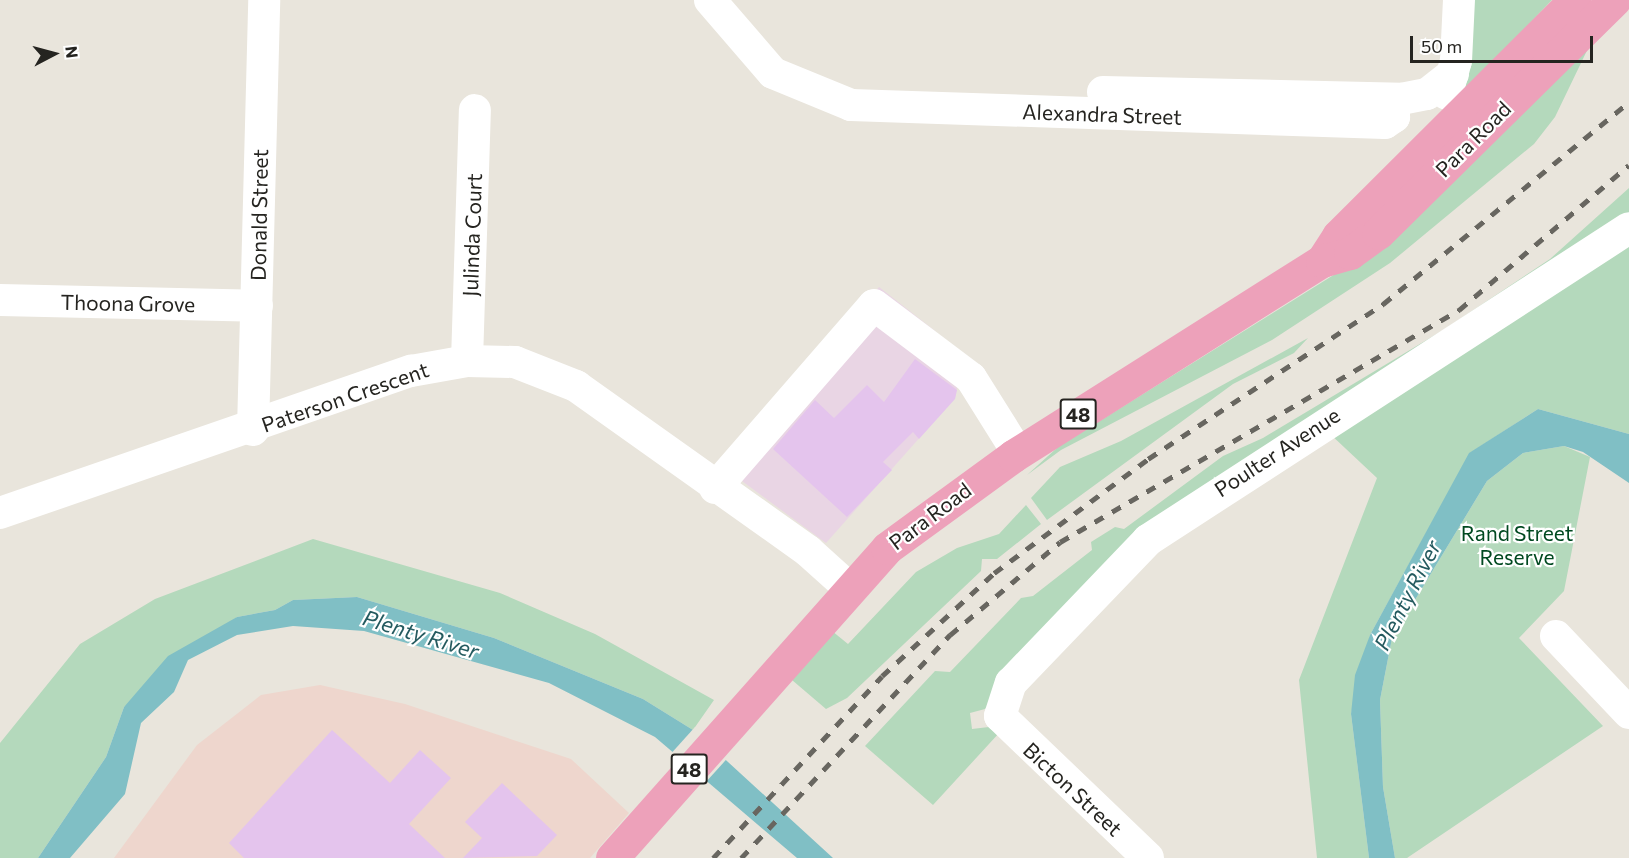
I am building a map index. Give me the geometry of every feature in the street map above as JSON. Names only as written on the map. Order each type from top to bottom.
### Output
[{"type":"main road","name":"Para Road","points":[[1322,261],[1330,244],[1575,0]]},
{"type":"main road","name":"Para Road","points":[[612,858],[848,587],[912,527],[1018,453],[1322,261],[1350,253],[1378,233],[1614,0]]},
{"type":"street","name":"Donald Street","points":[[253,430],[264,0]]},
{"type":"street","name":"Alexandra Street","points":[[710,0],[766,67],[793,84],[1394,99],[1427,94],[1453,75]]},
{"type":"street","points":[[1418,154],[1453,75],[1459,0]]},
{"type":"street","name":"Julinda Court","points":[[468,361],[475,110]]},
{"type":"street","name":"Poulter Avenue","points":[[987,719],[1011,683],[1148,540],[1629,228]]},
{"type":"street","name":"Thoona Grove","points":[[0,300],[257,306]]},
{"type":"street","points":[[715,488],[874,305],[971,378],[1018,453]]},
{"type":"street","name":"Paterson Crescent","points":[[0,513],[253,430],[411,372],[468,361],[515,362],[544,369],[576,386],[715,488],[808,551],[848,587]]},
{"type":"street","points":[[1556,636],[1629,713]]},
{"type":"street","name":"Bicton Street","points":[[987,719],[1148,858]]},
{"type":"shaded area","points":[[879,287],[935,331],[959,379],[955,398],[826,543],[723,467]]},
{"type":"shaded area","points":[[320,685],[405,704],[571,759],[629,813],[590,858],[114,858],[197,745],[261,695]]},
{"type":"green space","points":[[1471,0],[1552,0],[1464,91]]},
{"type":"green space","points":[[1594,36],[1555,117],[1534,144],[1390,263],[1272,340],[1061,450],[1027,475],[1058,447],[1364,256]]},
{"type":"green space","points":[[1629,188],[1629,213],[1222,475],[985,709],[970,713],[972,729],[989,727],[1000,732],[933,805],[865,746],[935,671],[950,672],[1021,598],[1033,596],[1092,550],[1091,542],[1115,527],[1124,529],[1223,456],[1263,438],[1445,329],[1550,259]]},
{"type":"green space","points":[[1629,242],[1629,434],[1538,409],[1470,453],[1370,635],[1351,714],[1369,858],[1317,858],[1299,680],[1377,478],[1329,433]]},
{"type":"green space","points":[[1308,338],[1294,353],[1233,384],[1047,520],[1031,498],[1060,467],[1121,441]]},
{"type":"green space","name":"Rand Street Reserve","points":[[1564,446],[1590,457],[1564,591],[1519,638],[1603,726],[1407,858],[1395,858],[1383,787],[1380,700],[1392,638],[1487,481],[1523,453]]},
{"type":"green space","points":[[1026,505],[1041,524],[997,559],[982,559],[981,571],[847,698],[826,709],[792,680],[832,631],[848,644],[916,572],[957,548],[999,534]]},
{"type":"green space","points":[[313,539],[500,593],[595,634],[714,700],[693,730],[643,699],[494,638],[357,597],[293,600],[275,610],[237,617],[124,707],[106,757],[38,858],[0,858],[0,743],[80,644],[155,599]]},
{"type":"water","name":"Plenty River","points":[[1538,409],[1629,434],[1629,483],[1583,452],[1564,446],[1523,453],[1487,481],[1392,638],[1380,700],[1383,787],[1395,858],[1369,858],[1351,714],[1355,675],[1370,635],[1469,453]]},
{"type":"water","name":"Plenty River","points":[[357,597],[494,638],[643,699],[693,730],[833,858],[797,858],[655,737],[549,683],[364,631],[293,626],[237,635],[188,660],[174,692],[141,723],[125,794],[70,858],[38,858],[106,757],[124,707],[168,656],[237,617],[275,610],[293,600]]},
{"type":"pier","points":[[695,727],[728,757],[705,783],[672,753]]},
{"type":"building","points":[[915,359],[957,390],[955,399],[919,439],[913,432],[883,462],[892,470],[847,517],[773,449],[815,400],[834,418],[867,385],[884,402]]},
{"type":"building","points":[[332,730],[390,783],[420,750],[451,778],[409,824],[445,858],[244,858],[229,843]]},
{"type":"building","points":[[502,783],[557,835],[537,856],[463,858],[482,838],[465,822]]},
{"type":"railway","points":[[713,858],[882,676],[994,573],[1148,459],[1383,304],[1629,102]]},
{"type":"railway","points":[[741,858],[950,635],[1060,542],[1459,310],[1629,165]]}]
